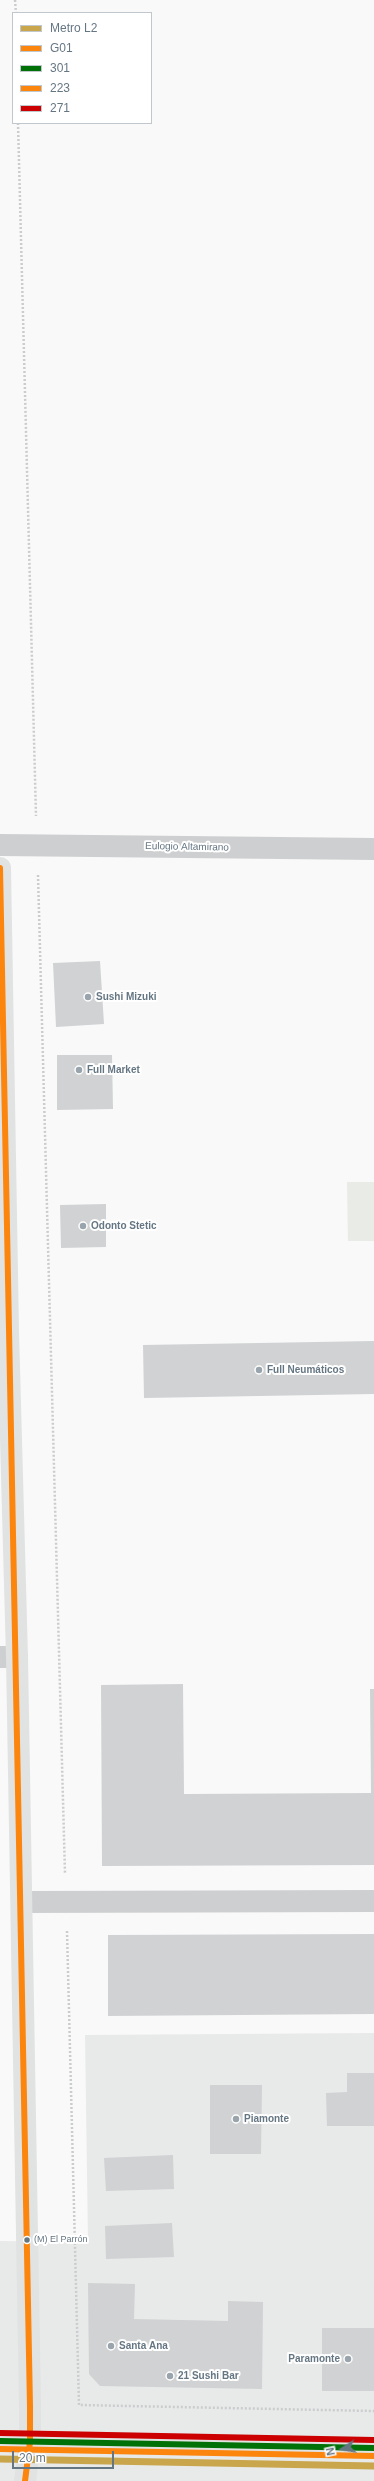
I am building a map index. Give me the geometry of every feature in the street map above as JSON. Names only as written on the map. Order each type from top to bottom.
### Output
[{"type":"main road","points":[[0,868],[4,1331],[9,1657],[22,1902],[30,2442],[25,2481]]},
{"type":"main road","points":[[0,2441],[374,2448]]},
{"type":"street","name":"Eulogio Altamirano","points":[[0,844],[374,849]]},
{"type":"street","points":[[22,1902],[374,1901]]},
{"type":"path","points":[[15,0],[16,12]]},
{"type":"path","points":[[18,124],[79,2405],[374,2411]]},
{"type":"shaded area","points":[[347,1182],[374,1182],[374,1241],[348,1241]]},
{"type":"shaded area","points":[[374,2033],[374,2481],[0,2481],[0,2241],[88,2242],[85,2035]]},
{"type":"building","points":[[100,961],[104,1024],[56,1027],[53,963]]},
{"type":"building","points":[[57,1055],[112,1055],[113,1109],[57,1110]]},
{"type":"building","name":"Odonto Stetic","points":[[106,1204],[106,1247],[61,1248],[60,1205]]},
{"type":"building","name":"Full Neumáticos","points":[[374,1341],[374,1394],[144,1398],[143,1345]]},
{"type":"building","points":[[183,1684],[184,1794],[371,1793],[370,1689],[374,1689],[374,1865],[102,1866],[101,1685]]},
{"type":"building","points":[[374,1934],[374,2014],[108,2016],[108,1935]]},
{"type":"building","points":[[347,2073],[374,2073],[374,2126],[327,2126],[326,2093],[347,2092]]},
{"type":"building","name":"Piamonte","points":[[210,2085],[262,2085],[261,2154],[210,2154]]},
{"type":"building","points":[[173,2155],[174,2189],[106,2191],[104,2158]]},
{"type":"building","points":[[172,2223],[174,2257],[106,2259],[105,2226]]},
{"type":"building","points":[[88,2283],[135,2284],[134,2319],[228,2321],[228,2301],[263,2302],[262,2389],[100,2386],[89,2374]]},
{"type":"building","name":"Paramonte","points":[[322,2328],[374,2328],[374,2391],[322,2391]]},
{"type":"metro line","name":"L2","points":[[0,2459],[374,2466]]},
{"type":"transit line","name":"G01","points":[[0,868],[30,2406],[30,2442],[25,2481]]},
{"type":"transit line","name":"271","points":[[0,2433],[374,2440]]},
{"type":"transit line","name":"301","points":[[0,2441],[374,2448]]},
{"type":"transit line","name":"223","points":[[0,2449],[374,2456]]},
{"type":"place","name":"Sushi Mizuki","points":[[88,997]]},
{"type":"place","name":"Full Market","points":[[79,1070]]},
{"type":"place","name":"Odonto Stetic","points":[[83,1226]]},
{"type":"place","name":"Full Neumáticos","points":[[259,1370]]},
{"type":"place","name":"Piamonte","points":[[236,2119]]},
{"type":"place","name":"(M) El Parrón","points":[[27,2240]]},
{"type":"place","name":"Santa Ana","points":[[111,2346]]},
{"type":"place","name":"Paramonte","points":[[348,2359]]},
{"type":"place","name":"21 Sushi Bar","points":[[170,2376]]}]
